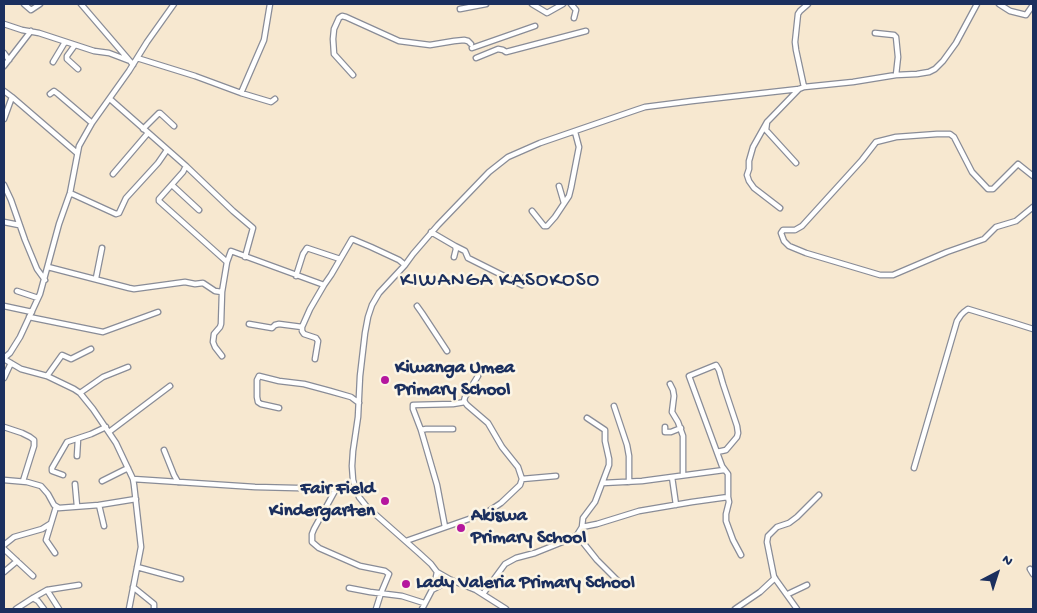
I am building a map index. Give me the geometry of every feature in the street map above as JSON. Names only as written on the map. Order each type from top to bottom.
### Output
[{"type":"street","points":[[24,4],[32,10],[40,4]]},
{"type":"street","points":[[81,4],[132,63]]},
{"type":"street","points":[[5,357],[20,337],[45,280],[59,224],[70,193],[78,146],[132,63],[174,4]]},
{"type":"street","points":[[241,93],[264,40],[270,4]]},
{"type":"street","points":[[460,9],[486,4]]},
{"type":"street","points":[[532,4],[547,13],[563,4]]},
{"type":"street","points":[[571,4],[576,10],[574,18]]},
{"type":"street","points":[[801,88],[796,42],[798,14],[808,4]]},
{"type":"street","points":[[506,609],[483,594],[468,586],[450,580],[437,572],[431,564],[367,507],[359,497],[353,480],[352,451],[358,417],[360,376],[368,317],[379,293],[405,265],[431,232],[490,172],[508,157],[534,145],[645,107],[929,72],[939,66],[956,43],[977,4]]},
{"type":"street","points":[[999,4],[1010,11],[1026,15],[1033,5]]},
{"type":"street","points":[[353,75],[334,54],[334,29],[339,18],[342,16],[399,41],[430,45],[464,40],[468,41],[472,46],[534,26]]},
{"type":"street","points":[[4,24],[94,51],[109,53],[132,63]]},
{"type":"street","points":[[4,66],[31,31]]},
{"type":"street","points":[[476,58],[498,49],[506,52],[586,31]]},
{"type":"street","points":[[875,33],[894,35],[896,37],[898,57],[896,75]]},
{"type":"street","points":[[53,62],[66,42]]},
{"type":"street","points":[[75,45],[66,59],[78,69]]},
{"type":"street","points":[[4,53],[9,60]]},
{"type":"street","points":[[137,58],[271,102],[275,99]]},
{"type":"street","points":[[780,208],[754,188],[749,181],[747,175],[749,161],[753,147],[767,122],[801,88]]},
{"type":"street","points":[[4,91],[77,153]]},
{"type":"street","points":[[50,94],[54,92],[58,94],[92,123]]},
{"type":"street","points":[[4,119],[12,97]]},
{"type":"street","points":[[110,99],[186,166],[252,228],[245,257]]},
{"type":"street","points":[[143,129],[159,113],[174,126]]},
{"type":"street","points":[[767,122],[766,130],[796,163]]},
{"type":"street","points":[[532,211],[544,226],[547,226],[569,196],[579,147],[575,132]]},
{"type":"street","points":[[113,174],[148,133]]},
{"type":"street","points":[[1033,176],[1018,164],[991,190],[981,183],[972,172],[954,137],[950,134],[896,137],[876,142],[856,167],[802,226],[795,230],[783,230],[781,233],[784,242],[806,254],[880,275],[893,275],[936,256],[984,239],[996,227],[1016,221],[1033,207]]},
{"type":"street","points":[[70,193],[116,214],[119,213],[125,201],[167,150]]},
{"type":"street","points":[[186,166],[159,199],[159,202],[227,262]]},
{"type":"street","points":[[4,185],[37,269],[45,280]]},
{"type":"street","points":[[172,185],[199,210]]},
{"type":"street","points":[[559,186],[564,203]]},
{"type":"street","points":[[4,222],[19,225]]},
{"type":"street","points":[[431,232],[465,251],[468,258],[522,285],[526,277]]},
{"type":"street","points":[[315,359],[318,341],[316,338],[304,334],[302,327],[310,309],[352,239],[405,265]]},
{"type":"street","points":[[454,256],[455,246]]},
{"type":"street","points":[[96,278],[102,248]]},
{"type":"street","points":[[296,276],[303,254],[307,248],[340,259]]},
{"type":"street","points":[[222,356],[215,348],[213,342],[214,334],[221,324],[222,292],[230,251],[324,285]]},
{"type":"street","points":[[48,267],[131,288],[185,282],[203,283],[215,291],[222,292]]},
{"type":"street","points":[[17,291],[38,298]]},
{"type":"street","points":[[4,306],[32,312]]},
{"type":"street","points":[[417,306],[447,351]]},
{"type":"street","points":[[914,468],[957,321],[961,315],[968,310],[1033,329]]},
{"type":"street","points":[[29,317],[107,332],[158,312]]},
{"type":"street","points":[[248,324],[272,328],[279,324],[302,327]]},
{"type":"street","points":[[47,376],[62,355],[71,359],[91,349]]},
{"type":"street","points":[[4,350],[5,357],[11,363],[27,372],[47,376],[80,393],[106,427],[128,468],[133,479],[141,547],[128,609]]},
{"type":"street","points":[[4,378],[11,363]]},
{"type":"street","points":[[717,452],[726,450],[738,433],[716,365],[689,376],[717,452],[724,470],[728,474],[729,503],[726,521],[740,554]]},
{"type":"street","points":[[80,393],[102,378],[128,367]]},
{"type":"street","points":[[279,408],[258,402],[257,380],[259,376],[330,390],[351,397],[359,403]]},
{"type":"street","points":[[465,402],[465,397],[478,376]]},
{"type":"street","points":[[670,384],[674,396],[672,412],[681,428],[684,440],[684,475]]},
{"type":"street","points":[[109,432],[170,386]]},
{"type":"street","points":[[406,541],[486,513],[520,485],[522,480],[518,467],[502,447],[488,422],[465,402],[413,406],[437,485],[445,527]]},
{"type":"street","points":[[614,406],[627,445],[629,482]]},
{"type":"street","points":[[483,594],[505,564],[516,558],[535,553],[570,539],[577,535],[582,527],[583,518],[595,502],[609,465],[605,430],[587,418]]},
{"type":"street","points":[[4,427],[30,436],[34,440],[34,446],[23,481]]},
{"type":"street","points":[[62,475],[52,471],[52,468],[67,442],[106,427]]},
{"type":"street","points":[[664,427],[665,432],[681,428]]},
{"type":"street","points":[[421,430],[453,429]]},
{"type":"street","points":[[77,456],[78,439]]},
{"type":"street","points":[[164,450],[178,482]]},
{"type":"street","points":[[102,481],[128,468]]},
{"type":"street","points":[[603,483],[629,482],[724,470]]},
{"type":"street","points":[[522,480],[556,476]]},
{"type":"street","points":[[672,477],[676,504]]},
{"type":"street","points":[[133,479],[248,487],[356,489]]},
{"type":"street","points":[[4,480],[23,481],[41,486],[56,507],[61,508],[99,505],[136,499]]},
{"type":"street","points":[[75,484],[77,506]]},
{"type":"street","points":[[336,490],[314,529],[312,542],[319,548],[360,566],[389,574],[376,609]]},
{"type":"street","points":[[797,609],[775,578],[767,542],[768,536],[777,527],[789,523],[797,517],[818,495]]},
{"type":"street","points":[[582,527],[639,511],[676,504],[728,498]]},
{"type":"street","points":[[99,505],[104,526]]},
{"type":"street","points":[[55,553],[46,540],[56,507]]},
{"type":"street","points":[[33,576],[4,547],[14,537],[50,524]]},
{"type":"street","points":[[577,535],[597,560],[618,581]]},
{"type":"street","points":[[4,572],[17,561]]},
{"type":"street","points":[[137,567],[181,579]]},
{"type":"street","points":[[422,609],[432,590],[437,572]]},
{"type":"street","points":[[735,609],[760,592],[775,578]]},
{"type":"street","points":[[432,590],[450,580]]},
{"type":"street","points":[[16,609],[47,590],[78,585]]},
{"type":"street","points":[[788,594],[807,585]]},
{"type":"street","points":[[133,587],[154,604],[154,609]]},
{"type":"street","points":[[349,588],[402,596],[424,603]]},
{"type":"street","points":[[47,590],[60,609]]},
{"type":"street","points":[[33,598],[44,609]]},
{"type":"place","name":"Kiwanga Umea Primary School","points":[[385,380]]},
{"type":"place","name":"Fair Field Kindergarten","points":[[385,501]]},
{"type":"place","name":"Akiswa Primary School","points":[[461,528]]},
{"type":"place","name":"Lady Valeria Primary School","points":[[406,584]]},
{"type":"district","name":"KIWANGA KASOKOSO","points":[[500,282]]}]
